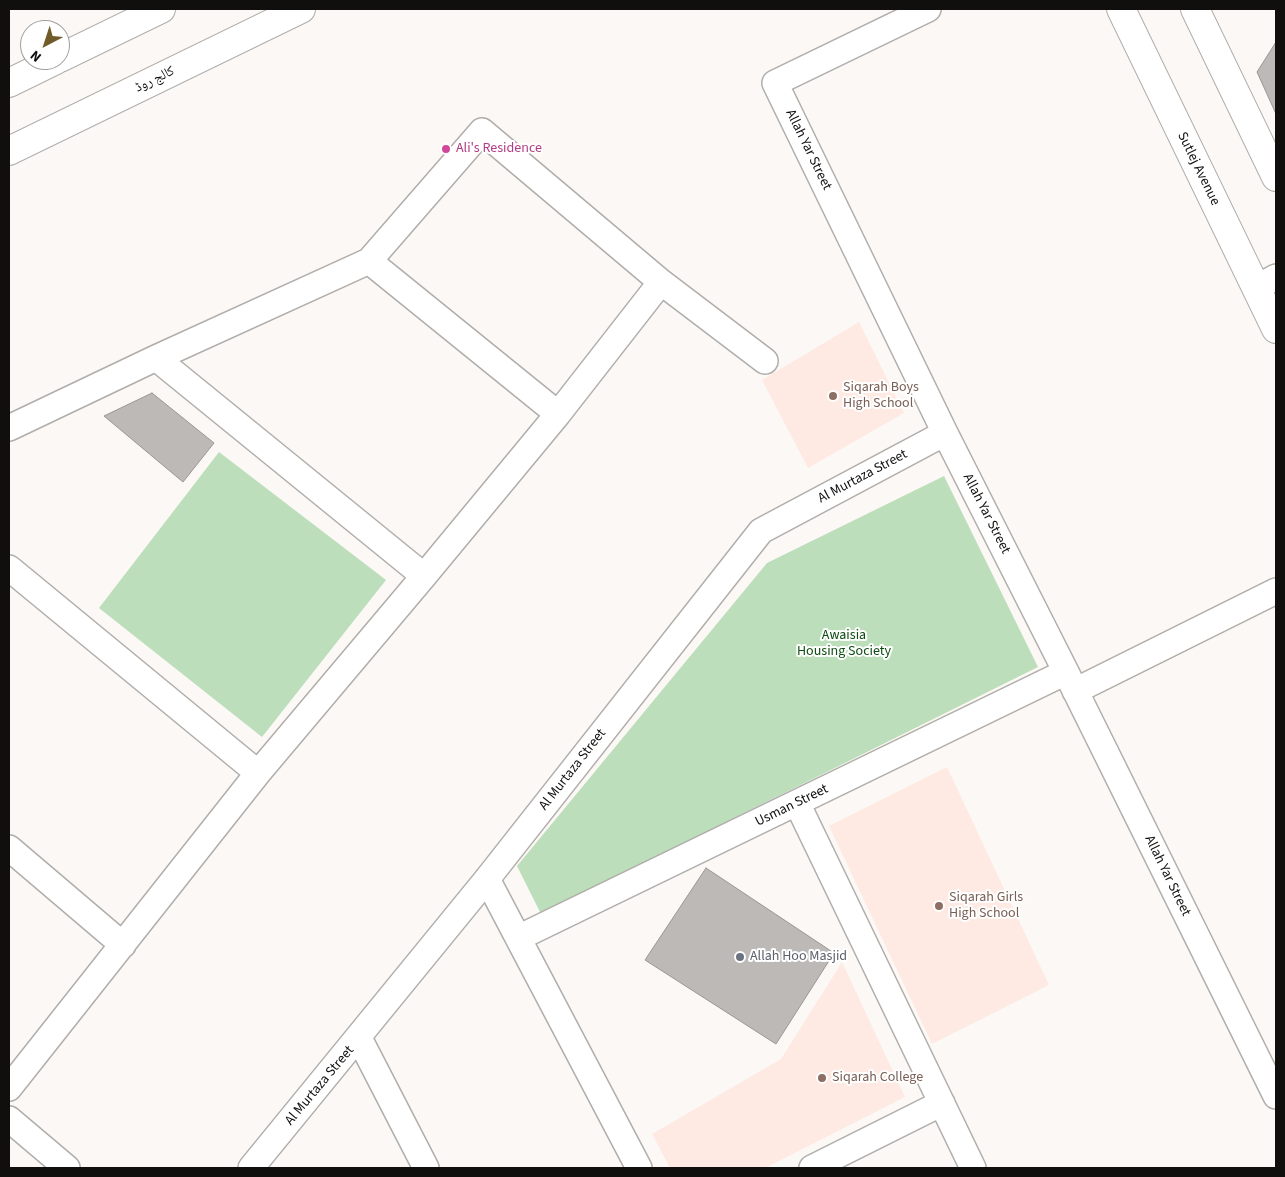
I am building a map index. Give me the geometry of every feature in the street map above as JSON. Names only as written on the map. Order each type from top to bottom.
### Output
[{"type":"street","points":[[70,53],[161,9]]},
{"type":"street","name":"کالج روڈ","points":[[9,151],[301,9]]},
{"type":"street","name":"Allah Yar Street","points":[[928,9],[775,83],[945,433],[1071,682],[1276,1096]]},
{"type":"street","name":"Sutlej Avenue","points":[[1120,9],[1266,282],[1276,328]]},
{"type":"street","points":[[1195,9],[1276,176]]},
{"type":"street","points":[[9,83],[36,70]]},
{"type":"street","points":[[9,428],[156,358],[370,261],[482,131],[661,282],[765,362]]},
{"type":"street","points":[[370,261],[558,414]]},
{"type":"street","points":[[9,1088],[258,773],[558,414],[661,282]]},
{"type":"street","points":[[156,358],[424,576]]},
{"type":"street","name":"Al Murtaza Street","points":[[251,1168],[487,879],[761,531],[945,433]]},
{"type":"street","points":[[9,568],[258,773]]},
{"type":"street","name":"Usman Street","points":[[518,938],[797,803],[1276,591]]},
{"type":"street","points":[[797,803],[973,1168]]},
{"type":"street","points":[[9,848],[123,944]]},
{"type":"street","points":[[487,879],[639,1168]]},
{"type":"street","points":[[359,1038],[426,1168]]},
{"type":"street","points":[[812,1168],[942,1103]]},
{"type":"street","points":[[9,1119],[67,1168]]},
{"type":"shaded area","name":"Siqarah Boys High School","points":[[859,322],[904,413],[808,468],[762,380]]},
{"type":"shaded area","name":"Siqarah Girls High School","points":[[947,767],[1049,985],[932,1044],[829,826]]},
{"type":"shaded area","name":"Siqarah College","points":[[842,962],[905,1097],[765,1168],[670,1168],[652,1134],[781,1059]]},
{"type":"green space","points":[[219,452],[386,580],[262,737],[99,608]]},
{"type":"green space","name":"Awaisia Housing Society","points":[[944,476],[1038,667],[541,914],[517,866],[767,563]]},
{"type":"building","points":[[1276,42],[1276,114],[1257,72]]},
{"type":"building","points":[[152,393],[214,443],[183,482],[104,416]]},
{"type":"building","name":"Allah Hoo Masjid","points":[[706,868],[834,953],[776,1044],[645,960]]},
{"type":"place","name":"Ali's Residence","points":[[446,149]]},
{"type":"place","name":"Siqarah Boys High School","points":[[833,396]]},
{"type":"place","name":"Siqarah Girls High School","points":[[939,906]]},
{"type":"place","name":"Allah Hoo Masjid","points":[[740,957]]},
{"type":"place","name":"Siqarah College","points":[[822,1078]]}]
